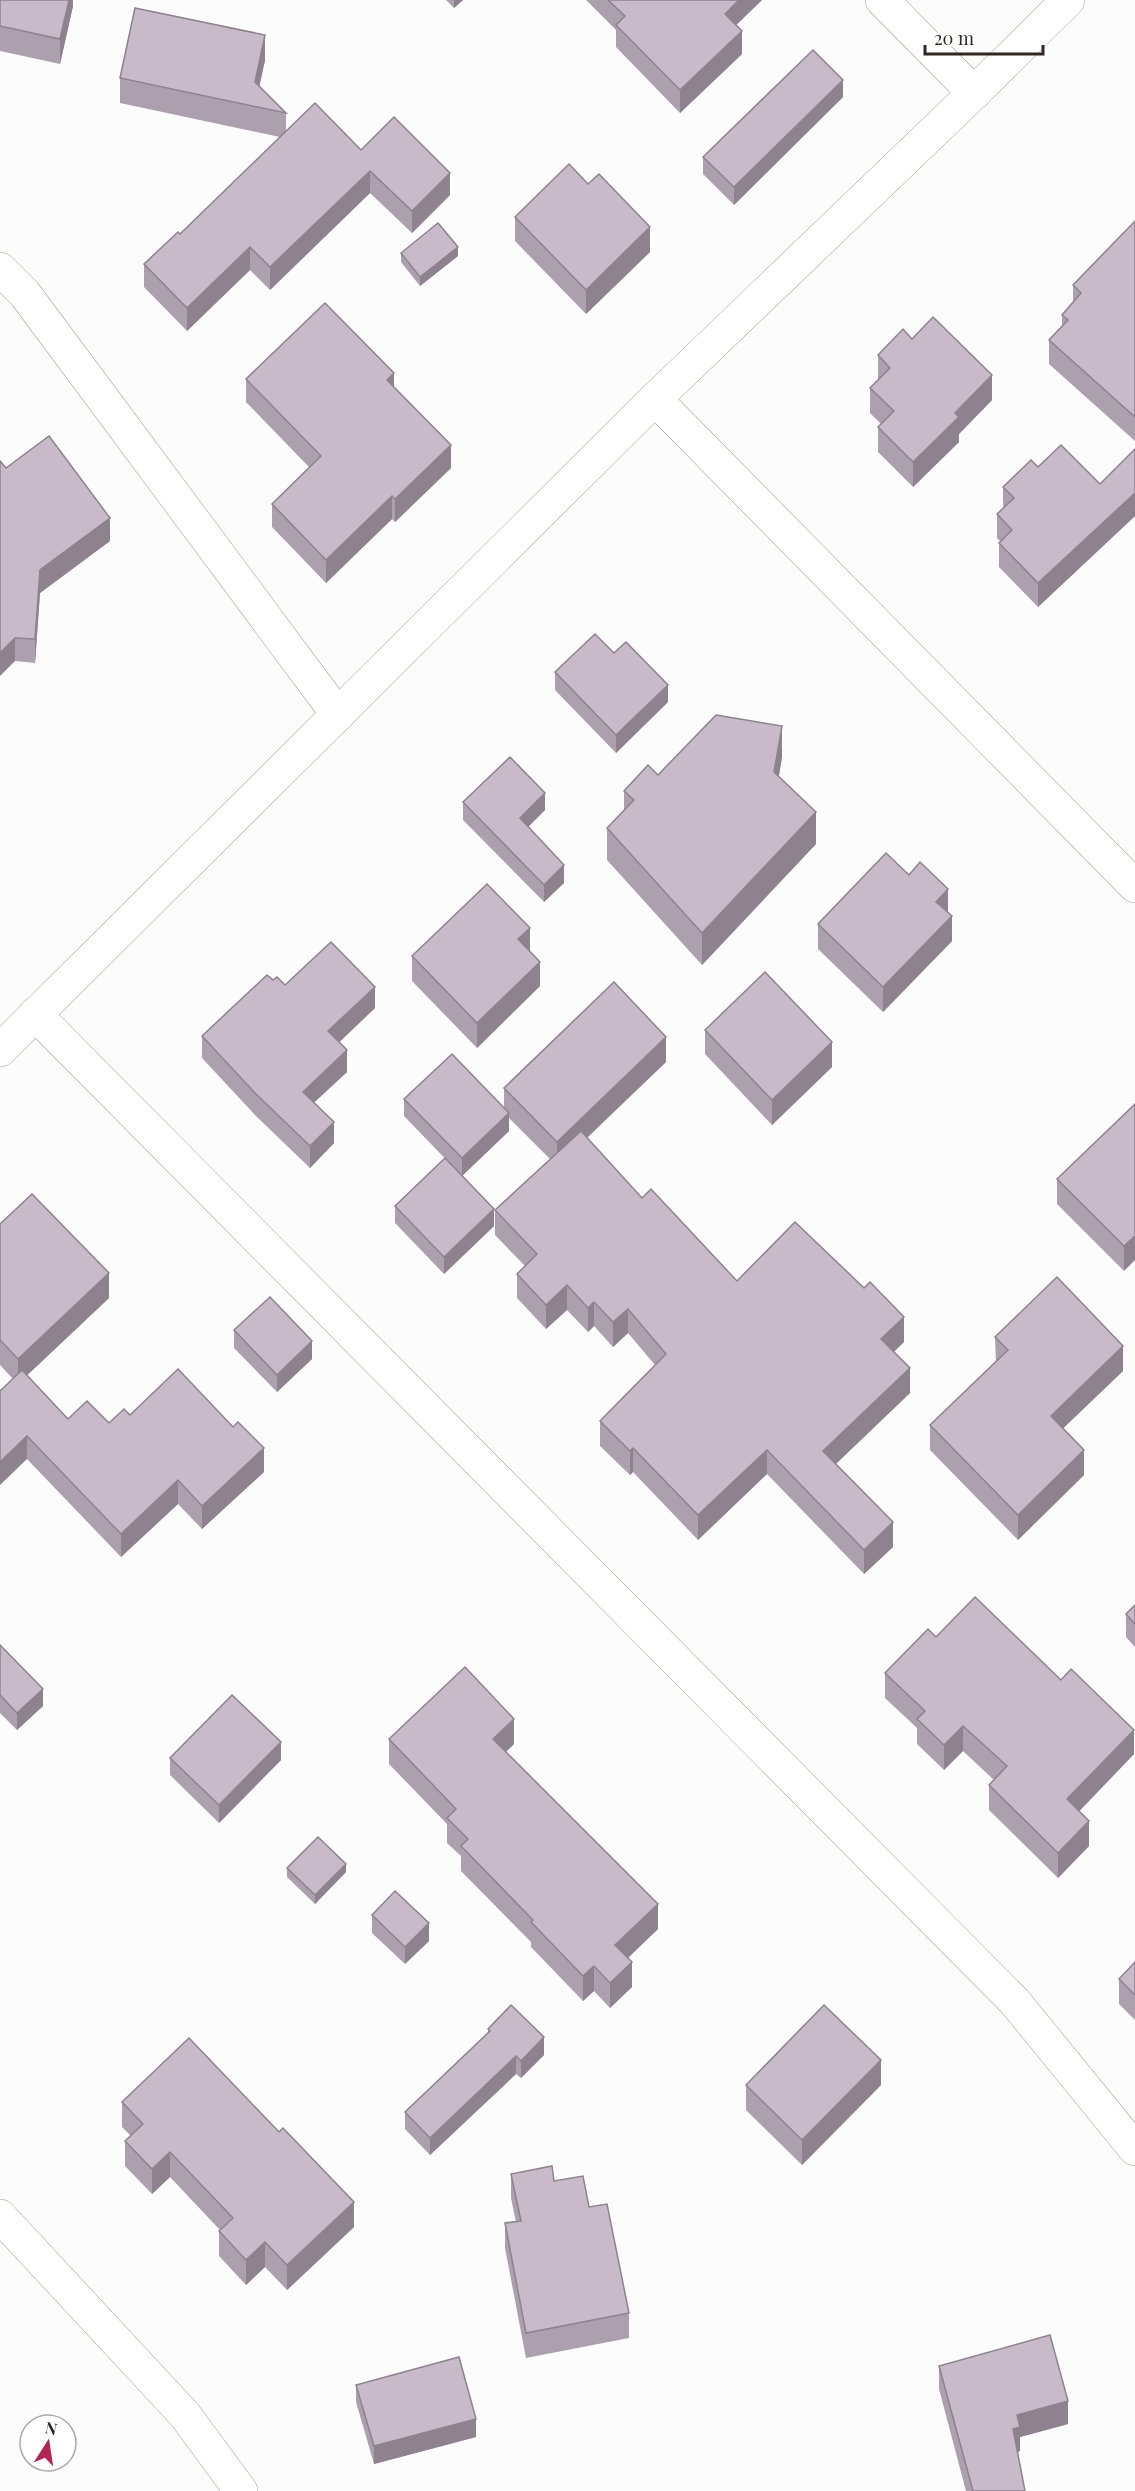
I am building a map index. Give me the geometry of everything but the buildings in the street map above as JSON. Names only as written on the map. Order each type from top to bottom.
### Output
[{"type":"street","points":[[882,0],[974,93]]},
{"type":"street","points":[[0,1050],[655,399],[1068,0]]},
{"type":"street","points":[[0,270],[25,294],[338,715]]},
{"type":"street","points":[[655,399],[1135,886]]},
{"type":"street","points":[[35,1014],[1015,2002],[1135,2149]]},
{"type":"street","points":[[0,2216],[185,2415],[241,2491]]}]
